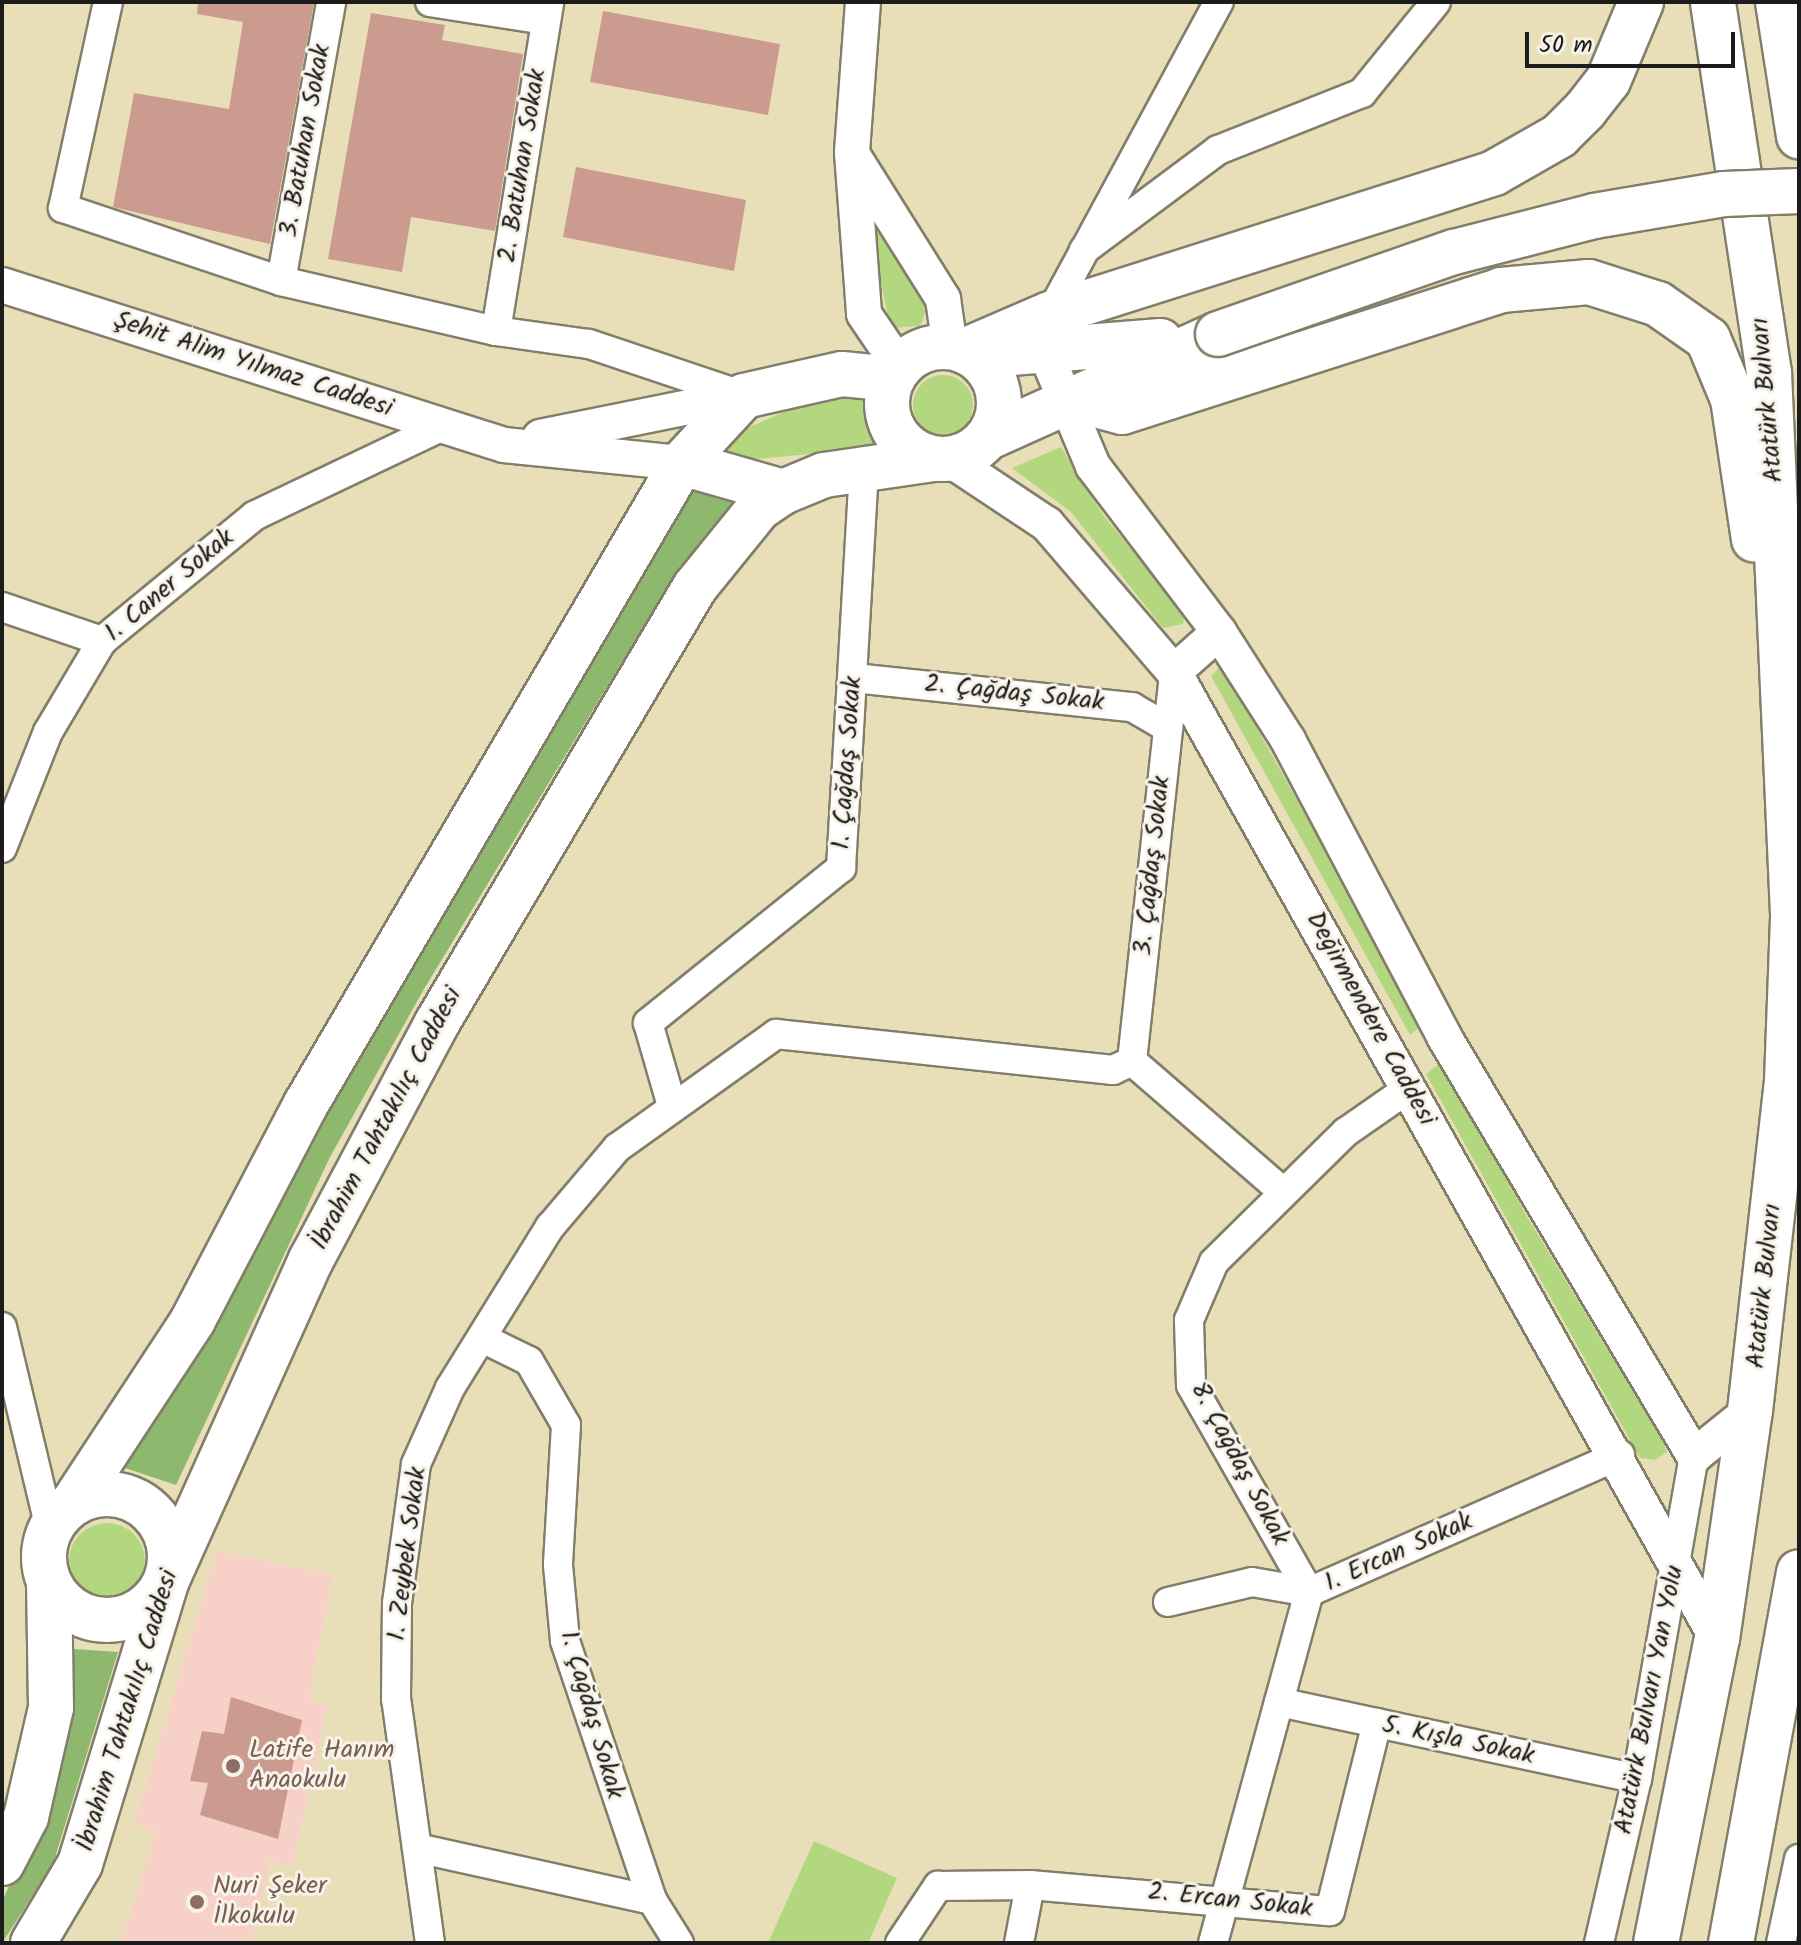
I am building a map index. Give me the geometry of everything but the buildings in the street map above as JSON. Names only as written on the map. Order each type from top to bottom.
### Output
[{"type":"main road","points":[[2,1863],[26,1817],[51,1708],[49,1582],[62,1516],[193,1320],[306,1104],[682,463],[744,396],[842,374],[896,373],[922,351],[963,351],[1048,335],[1494,173],[1559,136],[1608,81],[1641,2]]},
{"type":"main road","name":"Atatürk Bulvarı","points":[[1656,1943],[1717,1639],[1750,1411],[1787,1081],[1793,914],[1784,623],[1769,373],[1713,2]]},
{"type":"main road","points":[[1778,2],[1799,136]]},
{"type":"main road","points":[[896,373],[890,422],[907,447],[941,459],[1066,397],[1218,334],[1454,252],[1594,216],[1724,194],[1799,191]]},
{"type":"main road","points":[[1066,397],[1122,412],[1501,290],[1561,281],[1622,289],[1686,320],[1720,362],[1733,399],[1763,574],[1784,623]]},
{"type":"main road","points":[[1048,335],[1218,334]]},
{"type":"main road","points":[[963,351],[991,374],[999,400],[987,438]]},
{"type":"main road","name":"İbrahim Tahtakılıç Caddesi","points":[[33,1943],[80,1864],[167,1580],[311,1260],[437,1023],[695,587],[759,508],[783,492],[864,468],[941,459]]},
{"type":"main road","points":[[682,463],[783,492]]},
{"type":"main road","points":[[49,1582],[76,1612],[118,1620],[139,1613],[167,1580],[167,1537],[141,1502],[107,1493],[62,1516]]},
{"type":"main road","points":[[1731,1943],[1799,1572]]},
{"type":"street","points":[[108,2],[63,208],[281,281],[496,331],[589,344],[744,396]]},
{"type":"street","name":"3. Batuhan Sokak","points":[[281,281],[331,2]]},
{"type":"street","points":[[432,2],[548,11]]},
{"type":"street","points":[[863,2],[852,153],[864,314],[896,373]]},
{"type":"street","points":[[1219,2],[1084,250],[1048,335],[1066,397],[1093,466],[1219,632],[1288,740],[1445,1038],[1694,1456],[1750,1411]]},
{"type":"street","points":[[1084,250],[1218,150],[1362,93],[1436,2]]},
{"type":"street","name":"2. Batuhan Sokak","points":[[496,331],[548,11]]},
{"type":"street","points":[[852,153],[943,299],[963,351]]},
{"type":"street","name":"Şehit Alim Yılmaz Caddesi","points":[[2,285],[504,445],[682,463]]},
{"type":"street","points":[[504,445],[744,396]]},
{"type":"street","name":"1. Caner Sokak","points":[[3,840],[48,732],[102,641],[254,516],[443,426]]},
{"type":"street","name":"Değirmendere Caddesi","points":[[941,459],[1047,524],[1174,672],[1620,1455],[1717,1639]]},
{"type":"street","name":"1. Çağdaş Sokak","points":[[672,1106],[648,1023],[841,868],[864,468]]},
{"type":"street","points":[[2,607],[102,641]]},
{"type":"street","points":[[1174,672],[1219,632]]},
{"type":"street","name":"3. Çağdaş Sokak","points":[[1132,1061],[1174,672]]},
{"type":"street","name":"2. Çağdaş Sokak","points":[[854,678],[1132,707],[1168,728]]},
{"type":"street","name":"1. Zeybek Sokak","points":[[430,1943],[396,1699],[397,1603],[416,1464],[482,1338],[550,1227],[617,1148],[776,1034],[1113,1070],[1132,1061]]},
{"type":"street","points":[[1403,1077],[1445,1038]]},
{"type":"street","points":[[1132,1061],[1282,1191]]},
{"type":"street","name":"8. Çağdaş Sokak","points":[[1309,1592],[1191,1385],[1189,1320],[1214,1262],[1282,1191],[1403,1077]]},
{"type":"street","points":[[2,1327],[62,1516]]},
{"type":"street","name":"1. Çağdaş Sokak","points":[[482,1338],[529,1361],[566,1425],[558,1565],[565,1641],[652,1900],[679,1943]]},
{"type":"street","name":"1. Ercan Sokak","points":[[1168,1602],[1252,1582],[1309,1592],[1620,1455]]},
{"type":"street","name":"Atatürk Bulvarı Yan Yolu","points":[[1599,1943],[1637,1779],[1694,1456]]},
{"type":"street","points":[[1213,1943],[1309,1592]]},
{"type":"street","name":"5. Kışla Sokak","points":[[1279,1702],[1637,1779]]},
{"type":"street","name":"2. Ercan Sokak","points":[[900,1943],[938,1886],[1030,1885],[1225,1898],[1330,1911],[1377,1723]]},
{"type":"street","points":[[417,1848],[652,1900]]},
{"type":"street","points":[[1781,1943],[1799,1859]]},
{"type":"street","points":[[1019,1943],[1030,1885]]},
{"type":"shaded area","name":"Latife Hanım Anaokulu","points":[[217,1551],[333,1574],[309,1697],[327,1707],[292,1867],[270,1861],[251,1943],[121,1943],[156,1831],[134,1825]]},
{"type":"green space","points":[[864,208],[928,306],[920,326],[891,328]]},
{"type":"green space","points":[[943,375],[955,377],[964,384],[971,393],[971,417],[964,426],[955,433],[943,435],[931,433],[922,426],[915,417],[913,405],[915,393],[922,384],[931,377]]},
{"type":"green space","points":[[861,389],[883,447],[724,462],[721,441],[733,434],[819,397]]},
{"type":"green space","points":[[1061,447],[1103,515],[1185,614],[1183,624],[1163,628],[1071,512],[1012,468]]},
{"type":"green space","points":[[692,485],[744,495],[680,566],[424,989],[330,1157],[176,1485],[125,1468],[215,1329],[318,1122]]},
{"type":"green space","points":[[1222,665],[1422,1025],[1410,1035],[1211,676]]},
{"type":"green space","points":[[1443,1061],[1526,1215],[1661,1438],[1667,1452],[1655,1460],[1640,1458],[1426,1074]]},
{"type":"green space","points":[[107,1523],[122,1526],[134,1534],[142,1546],[145,1561],[142,1576],[134,1588],[122,1596],[107,1599],[92,1596],[80,1588],[72,1576],[69,1561],[72,1546],[80,1534],[92,1526]]},
{"type":"green space","points":[[74,1649],[118,1652],[53,1864],[2,1943],[2,1902],[60,1769]]},
{"type":"green space","points":[[814,1841],[897,1878],[868,1943],[768,1943]]},
{"type":"place","name":"Latife Hanım Anaokulu","points":[[233,1766]]},
{"type":"place","name":"Nuri Şeker İlkokulu","points":[[197,1902]]}]
